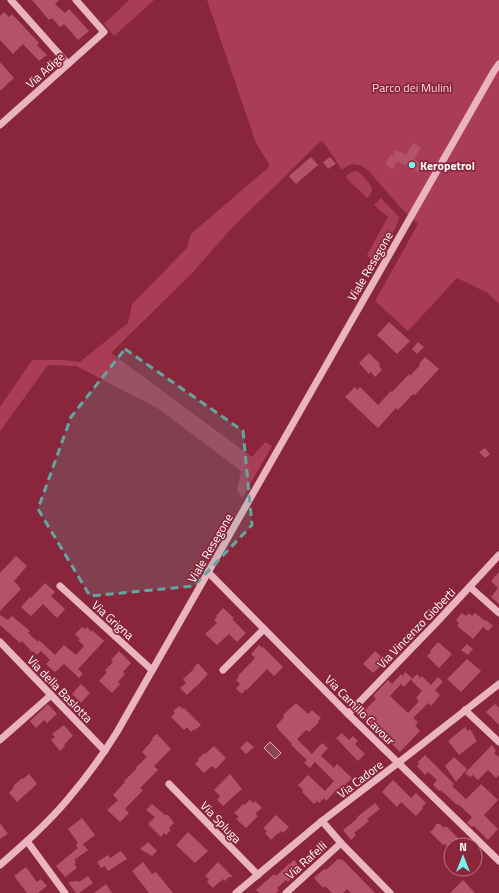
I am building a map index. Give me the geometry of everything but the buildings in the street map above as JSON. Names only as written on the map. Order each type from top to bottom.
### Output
[{"type":"street","points":[[11,0],[68,64]]},
{"type":"street","name":"Via Adige","points":[[0,125],[104,32],[76,0]]},
{"type":"street","name":"Viale Resegone","points":[[0,865],[48,822],[68,800],[88,776],[117,732],[499,64]]},
{"type":"street","name":"Via Vincenzo Gioberti","points":[[348,714],[499,556]]},
{"type":"street","name":"Via Camillo Cavour","points":[[208,572],[398,764],[499,861]]},
{"type":"street","name":"Via Grigna","points":[[60,586],[152,670]]},
{"type":"street","points":[[470,588],[499,613]]},
{"type":"street","points":[[223,670],[264,629]]},
{"type":"street","name":"Via della Baslotta","points":[[0,642],[105,750]]},
{"type":"street","name":"Via Cadore","points":[[236,893],[245,890],[258,876],[322,821],[398,764],[499,684]]},
{"type":"street","points":[[0,740],[51,695]]},
{"type":"street","points":[[465,710],[499,742]]},
{"type":"street","name":"Via Spluga","points":[[169,784],[258,876]]},
{"type":"street","points":[[322,821],[341,843],[390,893]]},
{"type":"street","points":[[27,841],[65,893]]},
{"type":"street","name":"Via Rafelli","points":[[286,893],[341,843]]},
{"type":"highlighted area","points":[[125,349],[243,431],[252,525],[194,586],[90,596],[38,509],[71,417]]},
{"type":"green space","points":[[129,0],[154,0],[114,36],[104,24]]},
{"type":"green space","name":"Parco dei Mulini","points":[[207,0],[499,0],[499,304],[488,293],[457,278],[408,331],[375,301],[418,224],[400,207],[368,170],[361,166],[352,164],[342,170],[325,144],[321,141],[231,229],[193,272],[111,353],[252,457],[265,442],[272,446],[242,498],[237,490],[241,471],[159,409],[76,366],[48,365],[0,432],[0,407],[32,360],[63,360],[80,362],[128,323],[132,304],[187,248],[192,233],[270,166],[256,143]]},
{"type":"green space","points":[[355,171],[360,173],[372,188],[372,192],[367,198],[348,180],[346,176]]},
{"type":"green space","points":[[381,198],[399,217],[399,219],[395,229],[375,263],[367,255],[388,217],[374,205]]},
{"type":"shaded area","points":[[270,742],[281,753],[275,759],[264,748]]},
{"type":"place","name":"Keropetrol","points":[[412,165]]}]
